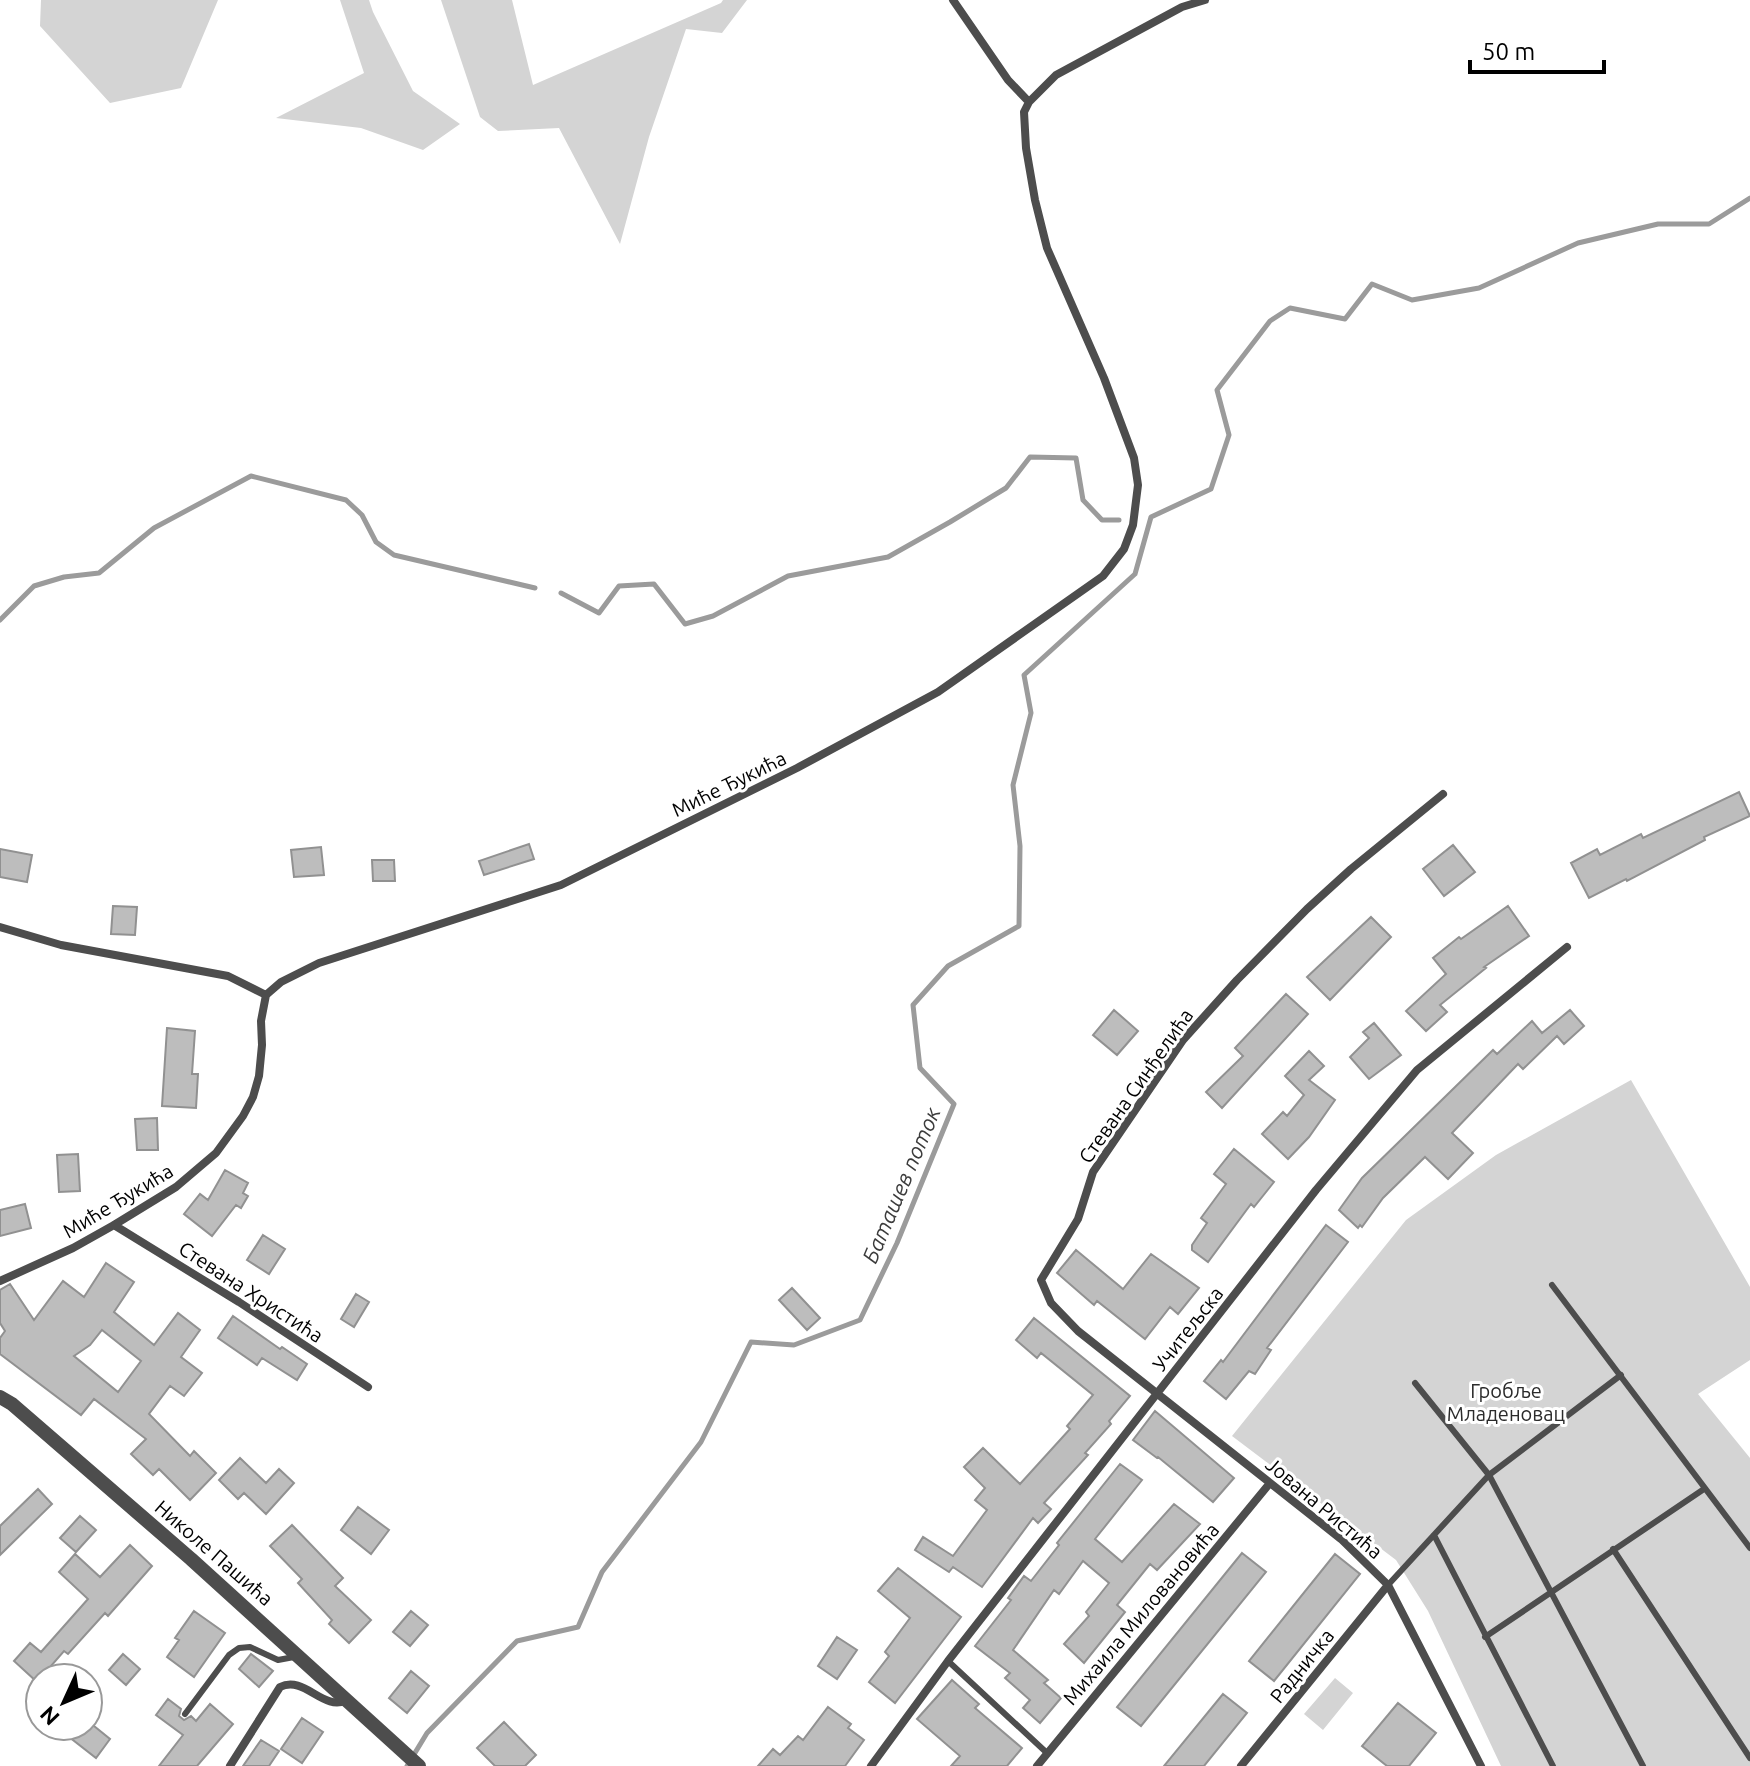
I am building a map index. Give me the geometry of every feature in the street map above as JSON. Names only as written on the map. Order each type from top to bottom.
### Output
[{"type":"street","points":[[953,0],[1008,80],[1029,102],[1056,75],[1182,7],[1205,0]]},
{"type":"street","name":"Миће Ђукића","points":[[0,1281],[73,1248],[114,1225],[185,1180],[216,1153],[253,1097],[259,1076],[261,1021],[266,995],[281,982],[319,963],[561,885],[797,768],[938,692],[1103,576],[1124,549],[1133,525],[1138,485],[1134,458],[1104,378],[1047,248],[1026,148],[1024,112],[1029,102]]},
{"type":"street","name":"Стевана Синђелића","points":[[1078,1331],[1051,1303],[1041,1280],[1078,1219],[1093,1172],[1183,1040],[1237,980],[1351,869],[1443,794]]},
{"type":"street","points":[[0,927],[61,945],[228,976],[266,995]]},
{"type":"street","name":"Учитељска","points":[[871,1766],[948,1661],[1316,1190],[1417,1070],[1567,947]]},
{"type":"street","name":"Стевана Христића","points":[[114,1225],[368,1387]]},
{"type":"street","name":"Јована Ристића","points":[[1078,1331],[1341,1539],[1388,1585],[1481,1766]]},
{"type":"street","name":"Николе Пашића","points":[[0,1397],[298,1654],[419,1766]]},
{"type":"street","name":"Михаила Миловановића","points":[[1037,1766],[1270,1483]]},
{"type":"street","name":"Радничка","points":[[1241,1766],[1388,1585]]},
{"type":"street","points":[[230,1766],[280,1687],[297,1684],[335,1703],[348,1699]]},
{"type":"lane","points":[[1552,1285],[1750,1548]]},
{"type":"lane","points":[[1388,1585],[1489,1475],[1621,1375]]},
{"type":"lane","points":[[1415,1383],[1489,1475],[1643,1766]]},
{"type":"lane","points":[[1485,1637],[1704,1489]]},
{"type":"lane","points":[[1434,1535],[1553,1766]]},
{"type":"lane","points":[[1613,1549],[1750,1758]]},
{"type":"lane","points":[[185,1714],[229,1655],[239,1648],[250,1647],[278,1660],[298,1654]]},
{"type":"lane","points":[[948,1661],[1047,1753]]},
{"type":"green space","points":[[41,0],[218,0],[181,88],[110,103],[40,26]]},
{"type":"green space","points":[[340,0],[369,0],[413,91],[460,124],[423,150],[361,128],[276,118],[364,73]]},
{"type":"green space","points":[[441,0],[512,0],[533,85],[723,0],[747,0],[722,33],[686,29],[649,137],[620,244],[559,128],[498,131],[480,117]]},
{"type":"green space","name":"Гробље Младеновац","points":[[1631,1080],[1750,1287],[1750,1360],[1698,1394],[1750,1458],[1750,1766],[1501,1766],[1428,1611],[1396,1560],[1232,1436],[1406,1220],[1496,1155]]},
{"type":"green space","points":[[1335,1678],[1353,1693],[1323,1730],[1304,1714]]},
{"type":"building","points":[[1739,792],[1750,816],[1589,898],[1571,863],[1597,849],[1600,855],[1641,834],[1643,838]]},
{"type":"building","points":[[529,844],[534,859],[484,875],[479,861]]},
{"type":"building","points":[[1453,845],[1475,872],[1444,896],[1423,869]]},
{"type":"building","points":[[321,847],[324,875],[294,877],[291,850]]},
{"type":"building","points":[[0,849],[32,855],[27,882],[0,877]]},
{"type":"building","points":[[372,860],[394,860],[395,881],[373,881]]},
{"type":"building","points":[[113,906],[137,907],[135,935],[111,934]]},
{"type":"building","points":[[1508,906],[1529,936],[1484,967],[1440,1005],[1447,1012],[1426,1031],[1406,1011],[1446,974],[1433,958],[1459,937],[1461,939]]},
{"type":"building","points":[[1371,917],[1391,937],[1330,1000],[1307,977]]},
{"type":"building","points":[[1286,994],[1308,1014],[1222,1108],[1206,1092],[1243,1056],[1235,1048]]},
{"type":"building","points":[[1114,1010],[1138,1031],[1117,1055],[1093,1035]]},
{"type":"building","points":[[1570,1010],[1584,1026],[1564,1044],[1557,1036],[1523,1069],[1518,1064],[1452,1133],[1473,1153],[1448,1179],[1425,1157],[1383,1198],[1362,1227],[1360,1225],[1358,1228],[1339,1210],[1362,1178],[1493,1050],[1497,1054],[1532,1021],[1542,1033]]},
{"type":"building","points":[[1374,1023],[1401,1055],[1369,1079],[1350,1057],[1369,1038],[1363,1032]]},
{"type":"building","points":[[167,1028],[195,1031],[192,1074],[198,1074],[196,1108],[162,1106]]},
{"type":"building","points":[[1309,1051],[1324,1066],[1309,1080],[1335,1100],[1309,1137],[1288,1159],[1262,1134],[1283,1112],[1287,1116],[1304,1095],[1285,1076]]},
{"type":"building","points":[[157,1118],[158,1150],[137,1150],[135,1119]]},
{"type":"building","points":[[1234,1149],[1274,1182],[1254,1207],[1251,1204],[1208,1262],[1192,1250],[1192,1245],[1207,1223],[1201,1218],[1226,1184],[1214,1174]]},
{"type":"building","points":[[78,1154],[80,1191],[59,1192],[57,1155]]},
{"type":"building","points":[[225,1170],[248,1183],[243,1193],[248,1196],[241,1208],[236,1205],[212,1236],[184,1214],[200,1194],[208,1200]]},
{"type":"building","points":[[25,1204],[31,1228],[0,1236],[0,1210]]},
{"type":"building","points":[[1326,1225],[1348,1242],[1267,1348],[1271,1350],[1255,1374],[1249,1371],[1226,1399],[1204,1381],[1221,1360],[1223,1362]]},
{"type":"building","points":[[263,1235],[285,1249],[269,1274],[247,1260]]},
{"type":"building","points":[[1076,1250],[1123,1289],[1151,1254],[1199,1288],[1178,1314],[1170,1307],[1145,1339],[1097,1301],[1094,1305],[1057,1273]]},
{"type":"building","points":[[106,1263],[134,1282],[114,1312],[154,1345],[178,1313],[200,1330],[181,1357],[202,1373],[184,1396],[170,1386],[149,1414],[190,1456],[194,1451],[216,1473],[190,1500],[159,1469],[153,1475],[131,1454],[146,1439],[94,1399],[81,1415],[0,1354],[0,1338],[5,1331],[0,1323],[0,1290],[10,1284],[34,1320],[63,1281],[84,1297]],"holes":[[[102,1330],[141,1361],[118,1392],[74,1356],[90,1345]]]},
{"type":"building","points":[[792,1288],[820,1318],[807,1330],[779,1300]]},
{"type":"building","points":[[356,1294],[369,1302],[354,1327],[341,1319]]},
{"type":"building","points":[[233,1316],[307,1364],[297,1380],[262,1358],[257,1365],[218,1338]]},
{"type":"building","points":[[1034,1318],[1130,1396],[1109,1421],[1111,1424],[1085,1453],[1088,1455],[1044,1503],[1051,1509],[1038,1523],[1033,1518],[982,1587],[953,1567],[949,1572],[915,1550],[923,1537],[953,1556],[987,1510],[975,1500],[985,1488],[964,1467],[983,1448],[1020,1484],[1070,1429],[1067,1426],[1093,1395],[1041,1353],[1037,1358],[1016,1340]]},
{"type":"building","points":[[1155,1411],[1234,1478],[1213,1502],[1133,1440]]},
{"type":"building","points":[[240,1458],[266,1483],[279,1469],[294,1483],[266,1514],[244,1493],[238,1499],[219,1480]]},
{"type":"building","points":[[1120,1464],[1142,1480],[1095,1539],[1122,1562],[1174,1504],[1200,1524],[1157,1570],[1150,1564],[1117,1605],[1125,1612],[1084,1663],[1064,1644],[1089,1616],[1086,1612],[1109,1583],[1083,1561],[1059,1594],[1054,1590],[1013,1650],[1048,1680],[1044,1683],[1061,1698],[1040,1723],[1023,1708],[1030,1700],[1005,1678],[1010,1673],[975,1646],[1011,1600],[1008,1598],[1024,1576],[1031,1581]]},
{"type":"building","points":[[38,1489],[52,1504],[0,1555],[0,1526]]},
{"type":"building","points":[[358,1507],[389,1530],[371,1554],[341,1530]]},
{"type":"building","points":[[80,1516],[96,1530],[76,1552],[60,1538]]},
{"type":"building","points":[[292,1525],[343,1578],[335,1586],[371,1620],[349,1643],[329,1624],[332,1620],[298,1583],[302,1579],[270,1546]]},
{"type":"building","points":[[130,1545],[152,1566],[108,1616],[105,1613],[68,1654],[64,1651],[54,1662],[24,1662],[24,1670],[14,1661],[30,1643],[41,1652],[88,1599],[59,1572],[75,1554],[100,1577]]},
{"type":"building","points":[[1242,1553],[1266,1572],[1141,1726],[1117,1707]]},
{"type":"building","points":[[1335,1554],[1360,1574],[1274,1681],[1249,1661]]},
{"type":"building","points":[[898,1568],[961,1617],[895,1703],[869,1682],[889,1656],[885,1652],[910,1618],[878,1591]]},
{"type":"building","points":[[194,1611],[225,1633],[194,1677],[167,1657],[179,1640],[175,1638]]},
{"type":"building","points":[[411,1611],[428,1625],[410,1646],[393,1632]]},
{"type":"building","points":[[837,1637],[857,1650],[837,1679],[818,1666]]},
{"type":"building","points":[[123,1654],[140,1669],[126,1685],[109,1670]]},
{"type":"building","points":[[251,1654],[273,1671],[259,1687],[239,1669]]},
{"type":"building","points":[[411,1671],[429,1686],[407,1713],[389,1698]]},
{"type":"building","points":[[952,1680],[979,1704],[975,1708],[1022,1748],[1007,1766],[951,1766],[960,1756],[917,1719]]},
{"type":"building","points":[[1223,1694],[1247,1713],[1204,1766],[1164,1766]]},
{"type":"building","points":[[168,1699],[181,1709],[179,1716],[184,1720],[191,1716],[196,1721],[210,1704],[233,1724],[197,1766],[159,1766],[183,1735],[156,1715]]},
{"type":"building","points":[[1398,1703],[1436,1733],[1409,1766],[1387,1766],[1362,1746]]},
{"type":"building","points":[[828,1707],[851,1724],[848,1728],[864,1740],[845,1766],[758,1766],[773,1749],[780,1755],[798,1736],[803,1740]]},
{"type":"building","points":[[302,1718],[323,1732],[302,1763],[281,1749]]},
{"type":"building","points":[[504,1722],[536,1755],[525,1766],[495,1766],[477,1748]]},
{"type":"building","points":[[104,1734],[110,1739],[96,1758],[76,1742],[104,1742]]},
{"type":"building","points":[[261,1740],[279,1751],[269,1766],[243,1766]]},
{"type":"waterway","name":"Баташев поток","points":[[407,1766],[427,1733],[517,1641],[578,1627],[602,1572],[701,1442],[751,1342],[794,1345],[860,1320],[897,1243],[954,1104],[920,1068],[913,1005],[948,966],[1019,926],[1020,846],[1013,785],[1031,713],[1024,675],[1135,574],[1151,517],[1211,489],[1229,435],[1217,390],[1270,321],[1290,308],[1345,319],[1372,284],[1412,300],[1479,288],[1578,243],[1658,224],[1709,224],[1750,198]]},
{"type":"waterway","points":[[561,593],[599,613],[619,586],[654,584],[685,624],[713,616],[788,576],[888,557],[1006,488],[1030,457],[1076,458],[1083,500],[1102,520],[1119,520]]},
{"type":"waterway","points":[[0,620],[34,586],[64,577],[99,573],[154,528],[251,476],[346,500],[362,515],[376,542],[394,555],[535,588]]}]
